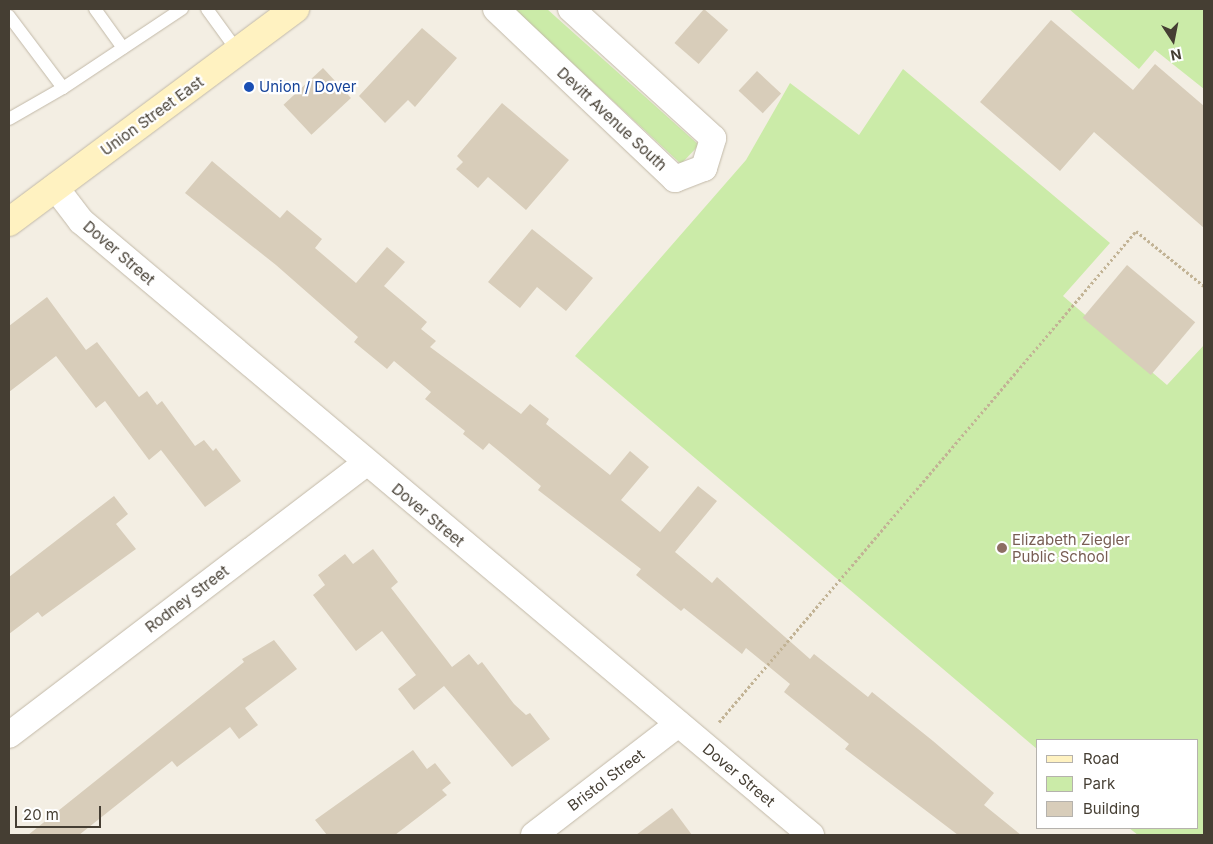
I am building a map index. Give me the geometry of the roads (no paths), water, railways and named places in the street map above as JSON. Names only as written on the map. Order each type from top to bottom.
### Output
[{"type":"street","name":"Union Street East","points":[[9,222],[239,53],[295,9]]},
{"type":"street","name":"Devitt Avenue South","points":[[496,9],[676,179],[704,168],[712,138],[571,9]]},
{"type":"street","name":"Dover Street","points":[[55,187],[81,221],[366,463],[811,835]]},
{"type":"street","name":"Rodney Street","points":[[9,735],[366,463]]},
{"type":"street","name":"Bristol Street","points":[[534,835],[678,724]]},
{"type":"lane","points":[[95,9],[123,48]]},
{"type":"lane","points":[[9,119],[63,88],[182,9]]},
{"type":"lane","points":[[208,9],[239,53]]},
{"type":"lane","points":[[9,16],[63,88]]},
{"type":"place","name":"Union / Dover","points":[[249,87]]},
{"type":"place","name":"Elizabeth Ziegler Public School","points":[[1002,548]]}]
